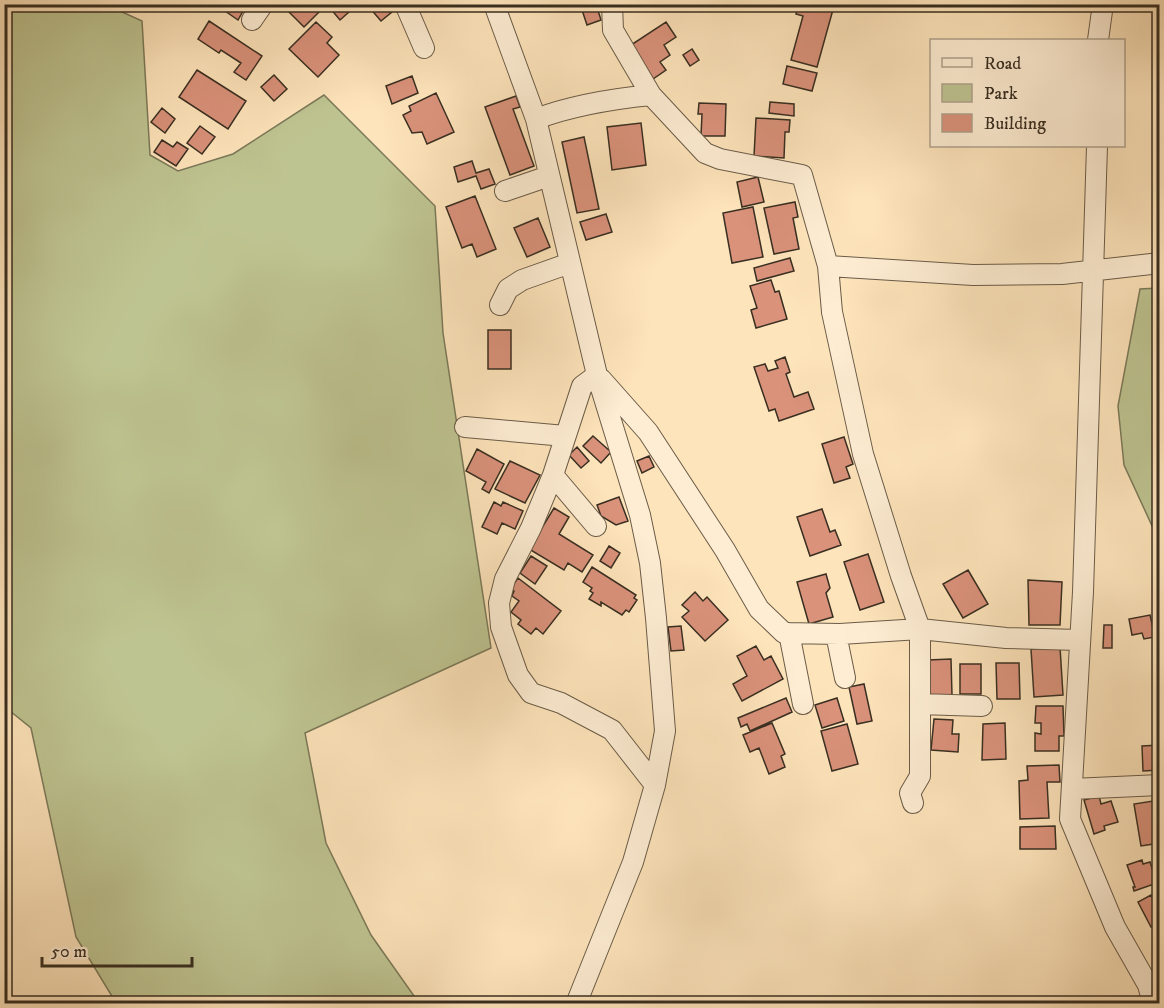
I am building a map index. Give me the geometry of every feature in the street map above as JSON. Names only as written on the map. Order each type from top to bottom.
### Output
[{"type":"street","points":[[405,4],[424,48]]},
{"type":"street","points":[[494,4],[536,119],[597,375],[640,515],[650,563],[665,731],[655,785],[633,862],[576,1004]]},
{"type":"street","points":[[612,4],[613,30],[651,95],[705,153],[720,159],[802,175],[828,266],[831,312],[863,454],[900,576],[920,629],[920,776],[910,793],[913,802]]},
{"type":"street","points":[[1098,39],[1103,4]]},
{"type":"street","points":[[536,119],[608,99],[651,95]]},
{"type":"street","points":[[1097,147],[1083,592],[1078,640],[1070,819],[1115,927],[1148,985],[1153,1004]]},
{"type":"street","points":[[505,191],[549,176]]},
{"type":"street","points":[[828,266],[973,275],[1062,274],[1160,262]]},
{"type":"street","points":[[500,305],[508,289],[522,280],[570,263]]},
{"type":"street","points":[[597,375],[648,432],[725,550],[759,609],[784,633],[836,634],[920,629],[1006,638],[1078,640]]},
{"type":"street","points":[[597,375],[582,386],[554,475],[505,579],[499,603],[501,627],[518,675],[531,693],[561,704],[612,730],[655,785]]},
{"type":"street","points":[[465,427],[566,436]]},
{"type":"street","points":[[554,475],[596,526]]},
{"type":"street","points":[[789,633],[803,704]]},
{"type":"street","points":[[836,634],[845,678]]},
{"type":"street","points":[[920,704],[982,706]]},
{"type":"street","points":[[1072,789],[1160,785]]},
{"type":"green space","points":[[4,5],[107,5],[142,21],[150,155],[178,171],[233,154],[324,95],[435,206],[443,333],[491,648],[305,733],[326,843],[371,935],[419,1003],[116,1003],[76,937],[31,728],[5,707]]},
{"type":"green space","points":[[1160,288],[1159,541],[1124,465],[1118,406],[1140,289]]},
{"type":"building","points":[[215,4],[247,4],[238,20]]},
{"type":"building","points":[[281,4],[327,4],[304,27]]},
{"type":"building","points":[[335,4],[358,4],[340,20],[330,8]]},
{"type":"building","points":[[372,4],[396,4],[398,7],[381,21],[369,7]]},
{"type":"building","points":[[580,4],[596,4],[601,20],[587,25]]},
{"type":"building","points":[[799,4],[834,6],[817,67],[791,60],[803,16],[796,14]]},
{"type":"building","points":[[209,21],[262,56],[246,80],[234,72],[241,63],[221,50],[219,53],[198,39]]},
{"type":"building","points":[[316,22],[332,37],[327,43],[339,55],[318,77],[289,49]]},
{"type":"building","points":[[666,22],[676,37],[664,45],[670,55],[660,62],[666,70],[653,79],[631,45]]},
{"type":"building","points":[[692,49],[699,60],[690,66],[683,55]]},
{"type":"building","points":[[787,66],[817,73],[812,91],[783,84]]},
{"type":"building","points":[[197,70],[246,101],[228,129],[179,97]]},
{"type":"building","points":[[274,75],[287,89],[274,101],[261,87]]},
{"type":"building","points":[[412,76],[418,93],[392,104],[386,86]]},
{"type":"building","points":[[436,93],[454,132],[427,144],[422,132],[412,133],[403,115],[411,111],[409,106]]},
{"type":"building","points":[[516,96],[520,107],[513,109],[534,166],[510,175],[485,107]]},
{"type":"building","points":[[770,102],[794,104],[794,116],[769,113]]},
{"type":"building","points":[[699,103],[726,104],[725,136],[701,136],[702,114],[698,114]]},
{"type":"building","points":[[162,108],[175,119],[165,133],[151,122]]},
{"type":"building","points":[[756,118],[790,120],[789,132],[785,132],[784,158],[754,156]]},
{"type":"building","points":[[641,123],[646,165],[612,170],[607,127]]},
{"type":"building","points":[[200,126],[215,137],[202,154],[187,143]]},
{"type":"building","points":[[584,137],[599,209],[577,213],[562,142]]},
{"type":"building","points":[[162,140],[173,147],[177,142],[188,149],[176,166],[154,152]]},
{"type":"building","points":[[472,161],[476,173],[489,169],[495,184],[481,189],[476,176],[458,182],[454,167]]},
{"type":"building","points":[[758,177],[764,202],[742,207],[737,182]]},
{"type":"building","points":[[475,196],[496,249],[477,257],[472,244],[462,248],[446,207]]},
{"type":"building","points":[[795,202],[798,217],[793,218],[799,249],[774,254],[764,208]]},
{"type":"building","points":[[753,207],[763,257],[732,263],[723,213]]},
{"type":"building","points":[[606,214],[612,232],[586,240],[580,222]]},
{"type":"building","points":[[538,218],[550,247],[527,257],[514,228]]},
{"type":"building","points":[[790,258],[794,271],[757,281],[754,268]]},
{"type":"building","points":[[771,280],[775,292],[779,291],[787,319],[756,328],[751,310],[757,308],[750,286]]},
{"type":"building","points":[[488,330],[511,330],[511,369],[488,369]]},
{"type":"building","points":[[785,357],[790,372],[786,374],[794,397],[808,392],[814,409],[779,421],[775,409],[769,411],[754,367],[765,364],[768,371],[778,368],[775,361]]},
{"type":"building","points":[[593,436],[611,452],[601,463],[583,446]]},
{"type":"building","points":[[844,437],[853,464],[846,467],[850,478],[834,483],[822,444]]},
{"type":"building","points":[[577,447],[589,461],[581,468],[569,455]]},
{"type":"building","points":[[477,449],[504,464],[489,493],[482,489],[486,482],[466,471]]},
{"type":"building","points":[[649,456],[654,467],[642,473],[637,461]]},
{"type":"building","points":[[510,461],[540,475],[525,503],[495,489]]},
{"type":"building","points":[[619,497],[628,521],[616,525],[601,516],[597,505]]},
{"type":"building","points":[[494,502],[501,506],[503,502],[523,511],[515,529],[502,523],[497,534],[482,527]]},
{"type":"building","points":[[554,508],[569,517],[559,534],[593,555],[582,572],[568,563],[564,570],[529,549]]},
{"type":"building","points":[[822,509],[830,532],[835,530],[841,545],[810,556],[797,517]]},
{"type":"building","points":[[609,546],[620,553],[611,568],[600,561]]},
{"type":"building","points":[[868,554],[884,602],[860,610],[844,562]]},
{"type":"building","points":[[531,556],[547,566],[535,584],[520,573]]},
{"type":"building","points":[[592,567],[636,595],[634,598],[637,600],[629,612],[626,610],[622,615],[601,602],[601,606],[589,599],[593,593],[590,591],[592,588],[583,582]]},
{"type":"building","points":[[968,570],[988,604],[963,618],[943,584]]},
{"type":"building","points":[[826,574],[830,588],[826,593],[833,617],[809,624],[797,582]]},
{"type":"building","points":[[518,578],[561,611],[543,634],[536,628],[531,634],[518,624],[521,620],[511,612],[519,601],[512,596],[514,591],[510,589]]},
{"type":"building","points":[[1028,580],[1062,582],[1060,625],[1029,625]]},
{"type":"building","points":[[695,592],[703,601],[707,597],[728,620],[705,641],[682,617],[689,611],[682,605]]},
{"type":"building","points":[[1150,615],[1153,628],[1160,627],[1160,636],[1144,639],[1142,633],[1132,635],[1129,619]]},
{"type":"building","points":[[1104,625],[1112,625],[1112,648],[1103,648]]},
{"type":"building","points":[[681,626],[684,650],[671,651],[668,627]]},
{"type":"building","points":[[756,646],[764,660],[771,656],[783,679],[742,701],[733,684],[747,676],[737,656]]},
{"type":"building","points":[[1060,647],[1063,695],[1034,697],[1031,649]]},
{"type":"building","points":[[951,659],[952,695],[929,696],[928,660]]},
{"type":"building","points":[[996,663],[1019,663],[1020,699],[997,699]]},
{"type":"building","points":[[960,664],[981,664],[981,694],[960,694]]},
{"type":"building","points":[[864,684],[872,721],[857,724],[849,687]]},
{"type":"building","points":[[786,698],[792,712],[750,731],[747,724],[741,727],[738,718]]},
{"type":"building","points":[[837,698],[844,721],[822,728],[815,705]]},
{"type":"building","points":[[1036,706],[1063,706],[1064,736],[1059,736],[1059,751],[1035,751],[1035,733],[1041,734],[1041,723],[1035,723]]},
{"type":"building","points":[[934,719],[953,720],[952,734],[959,734],[958,752],[931,750]]},
{"type":"building","points":[[772,723],[785,754],[781,756],[785,767],[769,774],[759,748],[750,752],[743,735]]},
{"type":"building","points":[[1005,723],[1006,759],[982,760],[983,724]]},
{"type":"building","points":[[847,724],[858,764],[832,771],[821,731]]},
{"type":"building","points":[[1160,745],[1160,770],[1143,771],[1142,746]]},
{"type":"building","points":[[1059,765],[1060,782],[1047,782],[1049,818],[1020,819],[1019,781],[1028,780],[1027,766]]},
{"type":"building","points":[[1099,796],[1101,804],[1111,801],[1118,822],[1104,826],[1105,830],[1094,834],[1084,800]]},
{"type":"building","points":[[1153,801],[1156,821],[1160,823],[1160,843],[1141,846],[1134,804]]},
{"type":"building","points":[[1055,826],[1056,849],[1020,849],[1020,827]]},
{"type":"building","points":[[1142,860],[1143,864],[1150,862],[1157,883],[1134,891],[1133,887],[1135,887],[1127,865]]},
{"type":"building","points":[[1151,895],[1160,912],[1160,923],[1151,927],[1138,902]]}]
